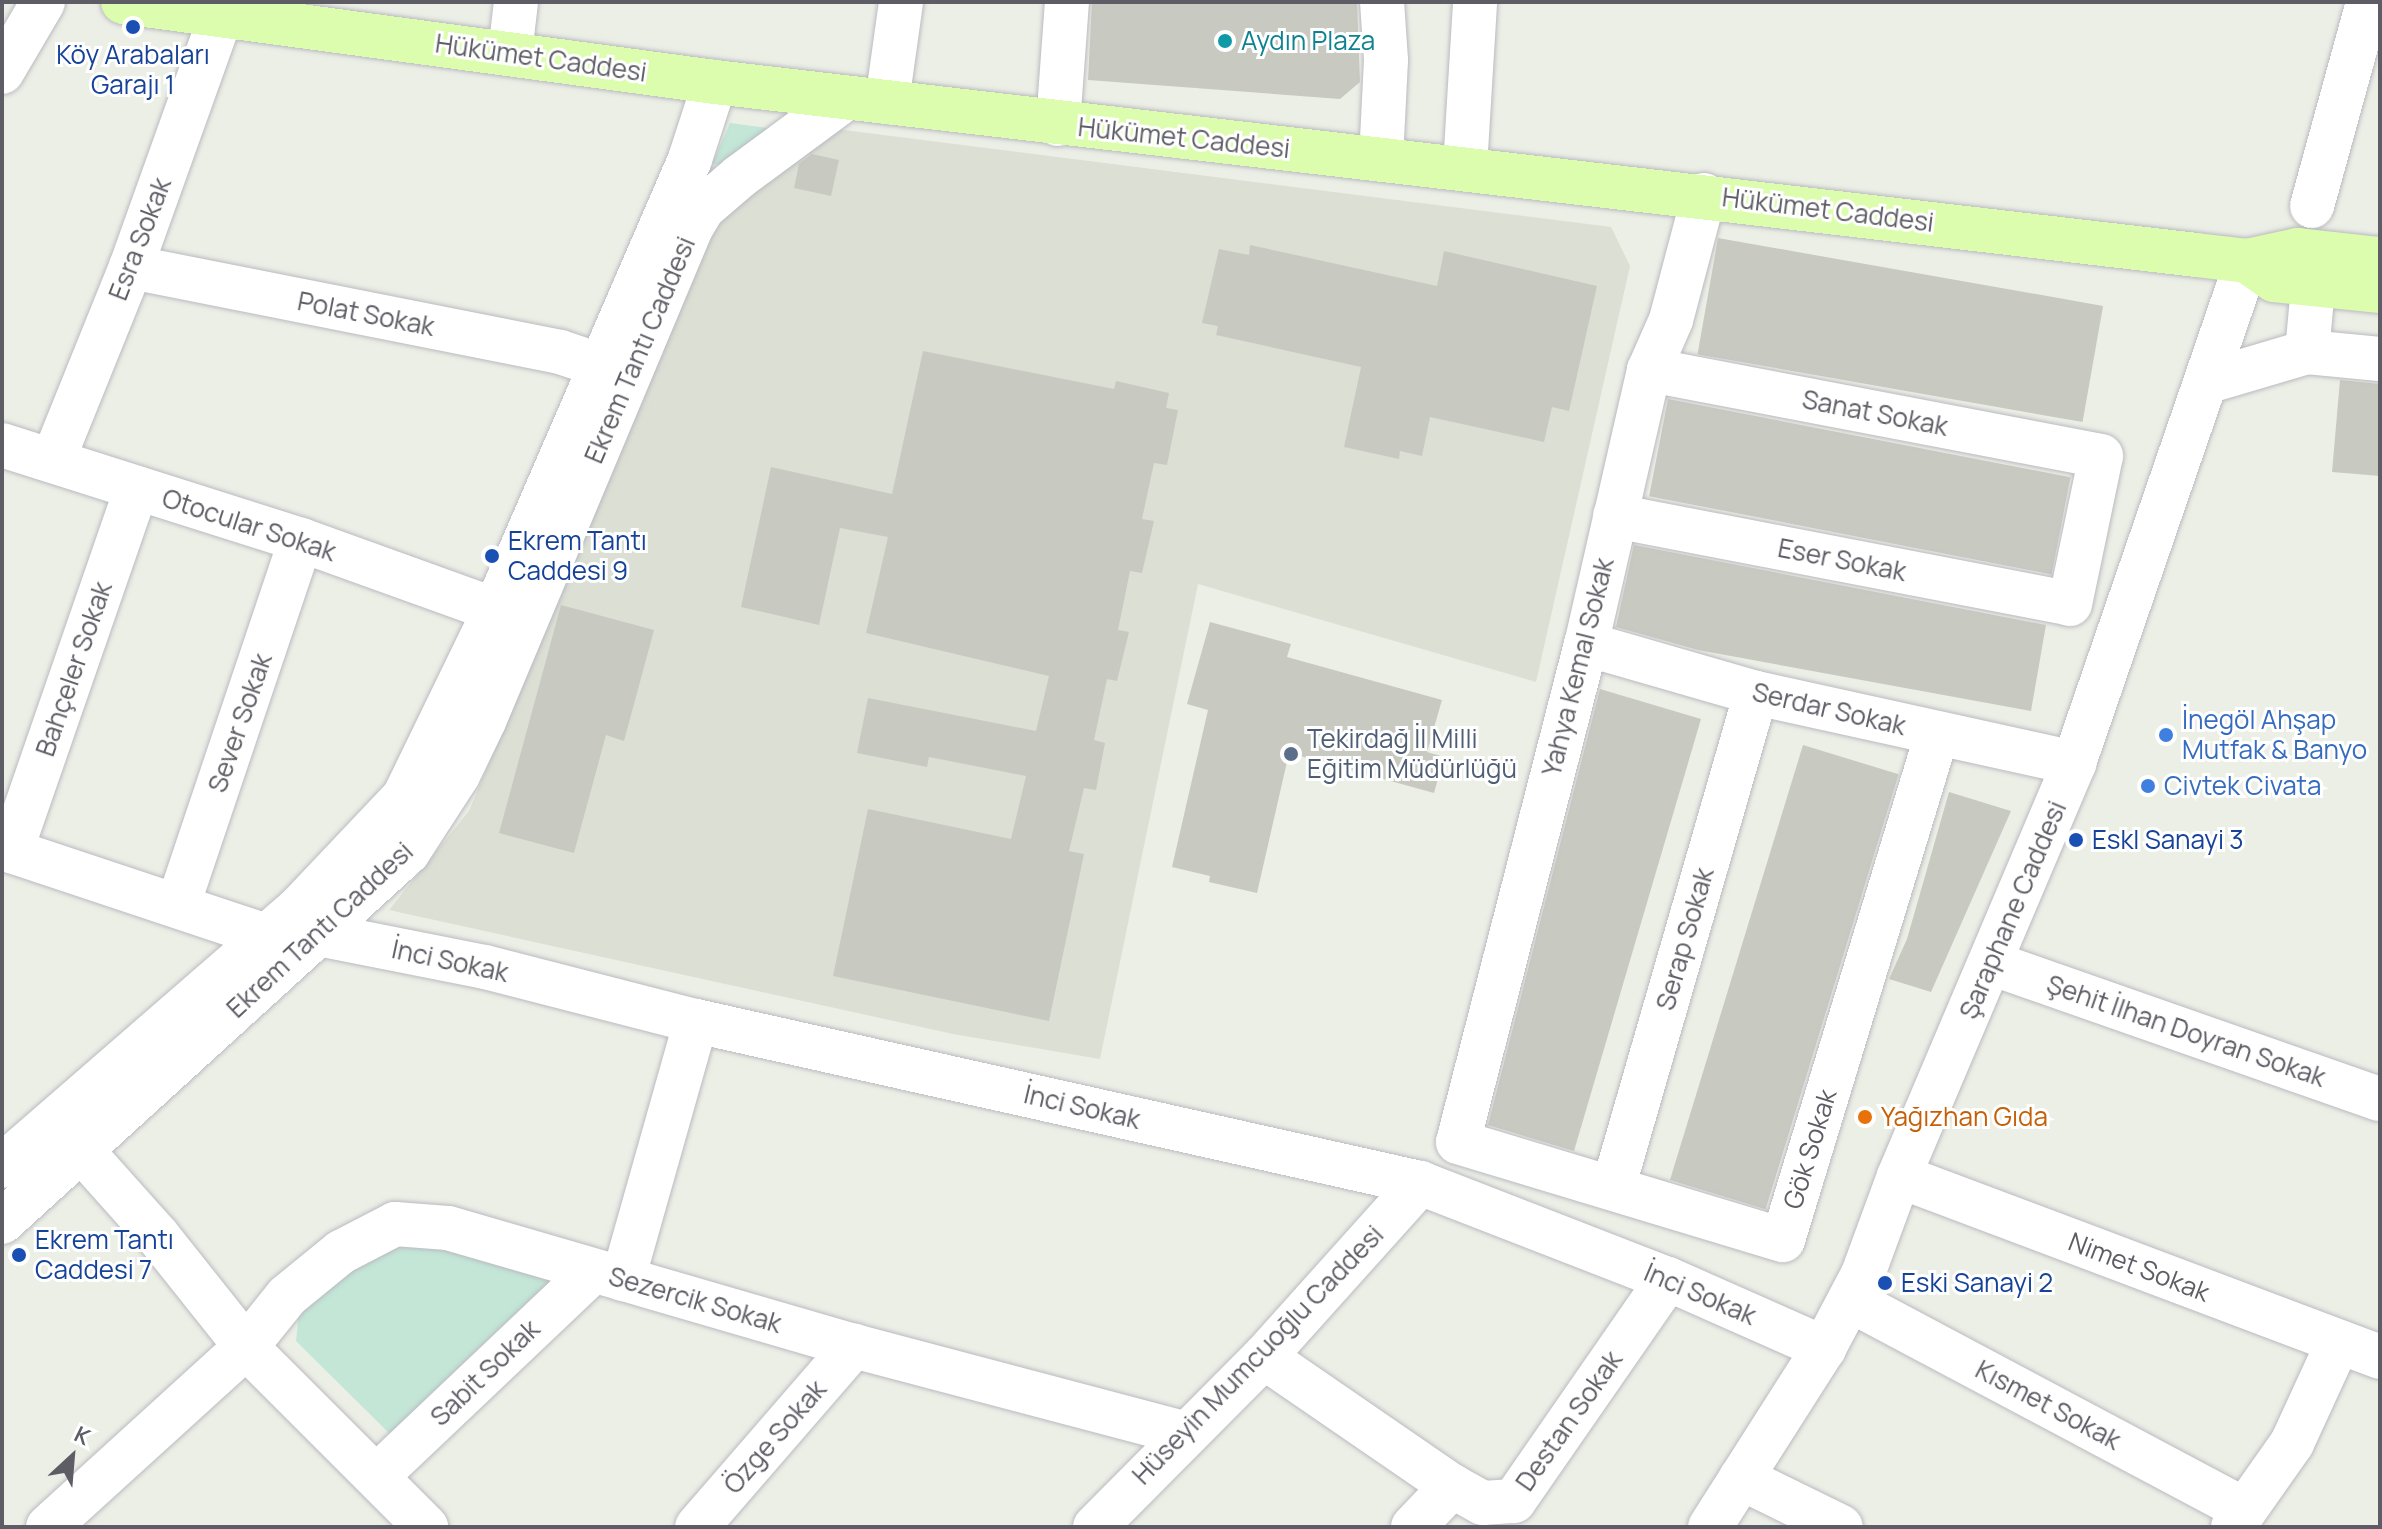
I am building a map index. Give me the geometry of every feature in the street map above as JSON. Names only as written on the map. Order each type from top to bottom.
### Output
[{"type":"main road","name":"Hükümet Caddesi","points":[[123,2],[225,9],[715,82],[1058,124],[1465,167],[2247,261],[2284,250],[2380,259]]},
{"type":"main road","name":"Hükümet Caddesi","points":[[2247,261],[2274,280],[2313,287],[2380,291]]},
{"type":"street","points":[[2,72],[43,2]]},
{"type":"street","points":[[510,53],[516,2]]},
{"type":"street","points":[[867,100],[901,2]]},
{"type":"street","points":[[1058,124],[1067,2]]},
{"type":"street","points":[[1381,159],[1386,60],[1382,2]]},
{"type":"street","points":[[1465,167],[1475,2]]},
{"type":"street","points":[[2312,206],[2368,2]]},
{"type":"street","name":"Esra Sokak","points":[[53,460],[131,267],[225,9]]},
{"type":"street","name":"Ekrem Tantı Caddesi","points":[[2,1222],[81,1150],[293,935],[404,797],[510,615],[614,370],[715,82]]},
{"type":"street","name":"Ekrem Tantı Caddesi","points":[[614,370],[703,208],[867,100]]},
{"type":"street","name":"Yahya Kemal Sokak","points":[[1458,1142],[1586,644],[1649,370],[1671,320],[1704,195]]},
{"type":"street","name":"Şaraphane Caddesi","points":[[1710,1527],[1824,1348],[1850,1300],[1899,1176],[2074,763],[2247,261]]},
{"type":"street","name":"Polat Sokak","points":[[131,267],[614,370]]},
{"type":"street","points":[[2307,352],[2313,287]]},
{"type":"street","points":[[2206,382],[2267,368],[2307,352],[2380,359]]},
{"type":"street","name":"Sanat Sokak","points":[[1649,370],[2101,456],[2070,604]]},
{"type":"street","name":"Otocular Sokak","points":[[2,445],[301,540],[510,615]]},
{"type":"street","name":"Bahçeler Sokak","points":[[6,849],[137,488]]},
{"type":"street","name":"Eser Sokak","points":[[1615,516],[2070,604]]},
{"type":"street","name":"Sever Sokak","points":[[178,905],[301,540]]},
{"type":"street","name":"Serdar Sokak","points":[[1586,644],[1756,693],[2074,763]]},
{"type":"street","name":"Serap Sokak","points":[[1614,1185],[1756,693]]},
{"type":"street","name":"Gök Sokak","points":[[1458,1142],[1614,1185],[1783,1240],[1937,734]]},
{"type":"street","name":"İnci Sokak","points":[[6,849],[178,905],[293,935],[485,967],[696,1021],[1420,1183],[1668,1279],[1824,1348]]},
{"type":"street","name":"Ekrem Tantı Caddesi","points":[[2,1166],[293,935]]},
{"type":"street","name":"Şehit İlhan Doyran Sokak","points":[[1991,963],[2379,1096]]},
{"type":"street","points":[[608,1275],[696,1021]]},
{"type":"street","points":[[81,1150],[157,1235],[246,1347],[378,1475],[426,1527]]},
{"type":"street","name":"Nimet Sokak","points":[[1899,1176],[2380,1357]]},
{"type":"street","name":"Hüseyin Mumcuoğlu Caddesi","points":[[1095,1527],[1183,1433],[1264,1357],[1420,1183]]},
{"type":"street","name":"Sezercik Sokak","points":[[53,1525],[246,1347],[287,1296],[341,1252],[395,1224],[448,1228],[854,1346],[1183,1433]]},
{"type":"street","name":"Sabit Sokak","points":[[378,1475],[608,1275]]},
{"type":"street","name":"Destan Sokak","points":[[1452,1486],[1483,1503],[1514,1501],[1668,1279]]},
{"type":"street","name":"Kısmet Sokak","points":[[1850,1300],[2239,1518]]},
{"type":"street","points":[[2239,1518],[2292,1443],[2338,1343]]},
{"type":"street","name":"Özge Sokak","points":[[697,1527],[854,1346]]},
{"type":"street","points":[[1264,1357],[1452,1486],[1413,1527]]},
{"type":"street","points":[[1741,1478],[1841,1527]]},
{"type":"shaded area","points":[[828,128],[1611,227],[1630,266],[1536,682],[1198,584],[1100,1059],[953,1034],[389,910],[469,811],[712,227]]},
{"type":"green space","points":[[730,123],[776,129],[723,165],[712,164]]},
{"type":"green space","points":[[445,1235],[575,1279],[393,1437],[296,1341],[300,1302],[383,1244]]},
{"type":"building","name":"Aydın Plaza","points":[[1092,2],[1357,2],[1360,82],[1340,99],[1088,80]]},
{"type":"building","points":[[812,154],[839,160],[831,196],[794,188],[799,164]]},
{"type":"building","points":[[1718,238],[2103,306],[2083,422],[1698,354]]},
{"type":"building","points":[[1250,245],[1437,286],[1444,251],[1597,286],[1569,411],[1552,407],[1544,442],[1430,417],[1422,456],[1400,451],[1399,459],[1344,447],[1361,367],[1216,335],[1218,326],[1202,323],[1219,249],[1249,255]]},
{"type":"building","points":[[923,351],[1114,389],[1116,381],[1169,393],[1166,408],[1178,410],[1167,465],[1154,463],[1142,519],[1154,521],[1142,573],[1130,571],[1118,630],[1129,632],[1117,681],[1107,679],[1094,740],[1105,743],[1096,790],[1084,788],[1069,851],[1084,854],[1049,1021],[833,976],[868,809],[1011,839],[1026,776],[929,757],[927,767],[857,753],[868,698],[1036,731],[1049,676],[866,633],[888,537],[840,528],[819,625],[741,607],[771,467],[892,494]]},
{"type":"building","points":[[2340,380],[2380,384],[2380,476],[2332,472]]},
{"type":"building","points":[[1668,399],[2070,477],[2052,574],[1649,496]]},
{"type":"building","points":[[1634,545],[2046,625],[2031,711],[1698,650],[1616,627]]},
{"type":"building","points":[[561,605],[654,630],[624,741],[606,735],[574,853],[499,833]]},
{"type":"building","points":[[1210,622],[1291,644],[1287,657],[1442,700],[1427,752],[1444,757],[1434,793],[1289,753],[1257,893],[1209,882],[1210,876],[1172,867],[1208,710],[1187,704]]},
{"type":"building","points":[[1600,689],[1701,719],[1574,1151],[1488,1125]]},
{"type":"building","points":[[1803,745],[1899,774],[1766,1209],[1670,1180]]},
{"type":"building","points":[[1949,792],[2011,811],[1931,992],[1889,979],[1907,939]]},
{"type":"place","name":"Köy Arabaları Garajı 1","points":[[133,27]]},
{"type":"place","name":"Aydın Plaza","points":[[1225,41]]},
{"type":"place","name":"Ekrem Tantı Caddesi 9","points":[[492,556]]},
{"type":"place","name":"İnegöl Ahşap Mutfak & Banyo","points":[[2166,735]]},
{"type":"place","name":"Tekirdağ İl Milli Eğitim Müdürlüğü","points":[[1291,754]]},
{"type":"place","name":"Civtek Civata","points":[[2148,786]]},
{"type":"place","name":"Eskl Sanayi 3","points":[[2076,840]]},
{"type":"place","name":"Yağızhan Gıda","points":[[1865,1117]]},
{"type":"place","name":"Ekrem Tantı Caddesi 7","points":[[19,1255]]},
{"type":"place","name":"Eski Sanayi 2","points":[[1885,1283]]}]
